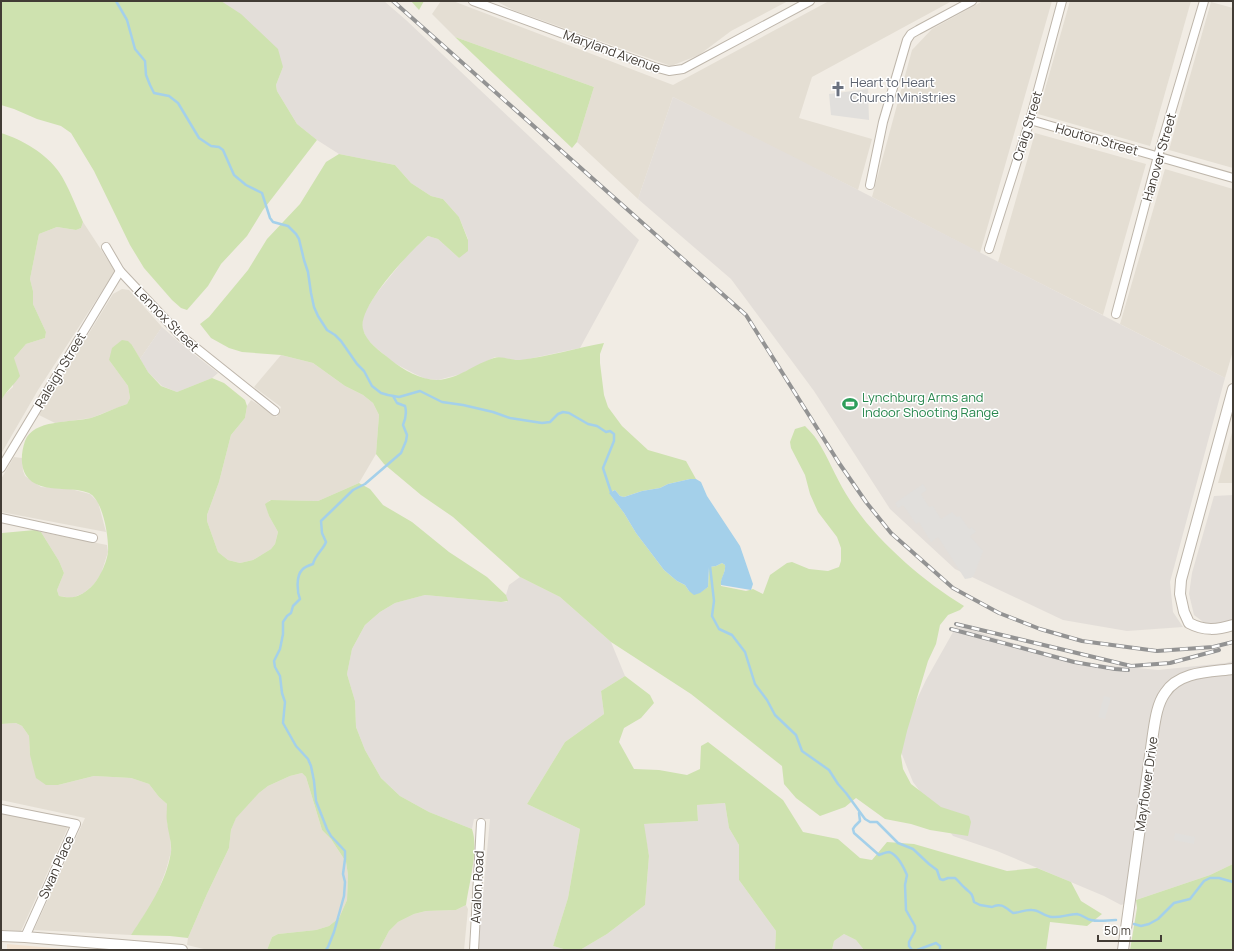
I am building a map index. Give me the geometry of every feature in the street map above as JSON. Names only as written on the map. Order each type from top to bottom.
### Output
[{"type":"street","name":"Maryland Avenue","points":[[473,1],[654,67],[669,71],[683,69],[810,1]]},
{"type":"street","points":[[870,185],[883,122],[907,40],[911,34],[972,1]]},
{"type":"street","name":"Craig Street","points":[[989,249],[1030,120],[1062,1]]},
{"type":"street","name":"Hanover Street","points":[[1116,314],[1158,156],[1204,1]]},
{"type":"street","name":"Houton Street","points":[[1030,120],[1233,178]]},
{"type":"street","name":"Lennox Street","points":[[106,247],[120,271],[181,336],[275,411]]},
{"type":"street","name":"Raleigh Street","points":[[1,468],[120,271]]},
{"type":"street","points":[[1233,389],[1208,485],[1190,543],[1181,580],[1180,594],[1184,612],[1189,623],[1203,629],[1217,629],[1233,625]]},
{"type":"street","points":[[1,518],[93,538]]},
{"type":"street","name":"Mayflower Drive","points":[[1123,950],[1156,714],[1164,694],[1174,683],[1185,677],[1197,674],[1233,669]]},
{"type":"street","name":"Swan Place","points":[[1,809],[76,824],[25,937]]},
{"type":"street","name":"Avalon Road","points":[[474,950],[481,823]]},
{"type":"street","points":[[1,936],[182,950]]},
{"type":"shaded area","points":[[221,1],[384,1],[639,240],[580,348],[519,361],[495,357],[461,374],[438,380],[426,379],[394,363],[375,347],[367,339],[362,328],[363,315],[376,294],[409,253],[428,236],[438,239],[459,258],[468,239],[459,217],[443,199],[431,196],[411,183],[395,165],[339,154],[317,140],[297,124],[277,91],[276,85],[283,67]]},
{"type":"shaded area","points":[[441,1],[453,1],[673,85],[829,1],[952,1],[812,77],[799,118],[872,139],[858,190],[673,97],[638,199],[577,142],[594,87],[455,37],[432,14]]},
{"type":"shaded area","points":[[496,1],[788,1],[731,31],[699,55],[671,66],[513,10]]},
{"type":"shaded area","points":[[983,1],[1052,1],[980,253],[872,197],[912,50],[932,29]]},
{"type":"shaded area","points":[[1070,1],[1191,1],[1150,146],[1038,114]]},
{"type":"shaded area","points":[[1211,2],[1233,8],[1233,168],[1169,150]]},
{"type":"shaded area","points":[[868,89],[869,120],[831,115],[829,94]]},
{"type":"shaded area","points":[[673,97],[788,154],[1225,378],[1170,582],[1173,612],[1183,627],[1127,631],[1063,620],[955,569],[890,509],[814,391],[731,279],[638,199]]},
{"type":"shaded area","points":[[1035,133],[1146,164],[1103,315],[998,262]]},
{"type":"shaded area","points":[[1165,169],[1233,189],[1233,351],[1225,378],[1120,324]]},
{"type":"shaded area","points":[[83,222],[115,271],[38,390],[1,454],[1,401],[4,395],[13,387],[14,358],[26,344],[45,338],[46,332],[33,304],[33,291],[30,279],[39,234],[57,227],[76,230],[81,228]]},
{"type":"shaded area","points":[[122,289],[129,290],[162,327],[140,359],[132,345],[109,360],[128,386],[130,398],[127,404],[91,418],[55,423],[39,415],[113,294]]},
{"type":"shaded area","points":[[162,327],[218,373],[212,378],[177,392],[162,386],[148,372],[140,359]]},
{"type":"shaded area","points":[[281,355],[313,363],[345,386],[363,395],[373,403],[379,415],[376,454],[359,483],[318,501],[270,500],[266,505],[269,516],[278,532],[275,544],[271,549],[253,560],[240,563],[228,560],[218,552],[207,521],[207,515],[219,482],[231,435],[245,418],[247,406],[251,400],[277,417],[281,407],[254,387]]},
{"type":"shaded area","points":[[1233,429],[1233,483],[1218,483]]},
{"type":"shaded area","points":[[14,457],[22,458],[25,476],[41,487],[71,489],[90,494],[98,502],[106,532],[1,512],[1,479]]},
{"type":"shaded area","points":[[923,484],[927,490],[921,494],[929,507],[933,506],[941,519],[952,512],[957,517],[960,516],[969,529],[972,527],[976,532],[970,536],[983,551],[974,575],[971,578],[965,579],[938,537],[931,542],[919,522],[916,524],[903,505],[898,508],[895,503]]},
{"type":"shaded area","points":[[1233,495],[1233,622],[1210,627],[1194,615],[1189,594],[1192,573],[1214,496]]},
{"type":"shaded area","points":[[41,532],[107,545],[108,552],[101,574],[94,584],[84,593],[72,598],[59,596],[57,590],[64,573],[59,561]]},
{"type":"shaded area","points":[[520,577],[560,597],[611,642],[625,676],[601,691],[604,714],[565,742],[527,804],[580,829],[568,898],[553,946],[567,950],[478,950],[490,819],[474,819],[472,829],[429,812],[400,796],[381,778],[365,750],[356,727],[355,701],[347,674],[352,649],[365,625],[380,612],[395,603],[425,595],[507,602],[506,595],[509,585]]},
{"type":"shaded area","points":[[957,625],[999,639],[1086,663],[1158,670],[1233,661],[1233,864],[1210,875],[1121,905],[1104,896],[997,851],[953,836],[913,782],[897,742],[926,680]]},
{"type":"shaded area","points":[[1104,696],[1111,698],[1105,719],[1098,717]]},
{"type":"shaded area","points":[[16,723],[22,726],[29,736],[30,755],[58,785],[94,776],[131,778],[149,784],[159,797],[167,804],[167,822],[170,834],[171,852],[155,899],[131,935],[34,930],[85,818],[1,800],[1,724]]},
{"type":"shaded area","points":[[302,773],[306,777],[322,830],[331,839],[346,862],[348,875],[347,900],[339,918],[329,926],[316,930],[278,934],[272,937],[267,950],[208,950],[187,945],[188,938],[207,894],[229,848],[231,830],[236,817],[259,793],[268,786],[290,776]]},
{"type":"shaded area","points":[[725,803],[729,828],[739,845],[739,880],[776,931],[775,950],[580,950],[607,934],[645,905],[649,856],[643,824],[698,821],[697,805]]},
{"type":"shaded area","points":[[1,812],[69,825],[21,931],[1,930]]},
{"type":"shaded area","points":[[1175,833],[1195,837],[1194,844],[1174,840]]},
{"type":"shaded area","points":[[466,905],[468,909],[464,950],[379,950],[389,931],[398,922],[414,914],[426,911],[456,910]]},
{"type":"shaded area","points":[[844,934],[856,940],[864,950],[832,950],[834,941]]},
{"type":"shaded area","points":[[7,944],[75,950],[7,950]]},
{"type":"green space","points":[[1,1],[221,1],[241,14],[278,49],[283,67],[276,85],[277,91],[297,124],[317,140],[263,210],[247,236],[221,264],[208,286],[187,310],[181,308],[172,300],[144,268],[130,245],[94,171],[71,133],[61,126],[37,119],[1,105]]},
{"type":"green space","points":[[411,1],[424,1],[419,10]]},
{"type":"green space","points":[[455,37],[594,87],[577,142],[572,148]]},
{"type":"green space","points":[[1,133],[25,143],[41,153],[54,165],[66,183],[83,222],[81,228],[76,230],[57,227],[39,234],[30,279],[33,291],[33,304],[46,332],[45,338],[26,344],[14,358],[20,376],[1,401]]},
{"type":"green space","points":[[339,154],[395,165],[411,183],[431,196],[443,199],[459,217],[468,240],[468,251],[459,258],[438,239],[428,236],[410,253],[376,294],[368,307],[363,319],[363,329],[370,342],[378,350],[407,371],[431,380],[452,377],[497,357],[520,360],[541,357],[604,343],[600,354],[600,363],[604,395],[608,407],[622,426],[648,450],[686,461],[696,479],[668,484],[660,488],[642,491],[624,497],[620,496],[615,490],[610,492],[610,494],[636,533],[664,570],[677,581],[685,585],[689,591],[699,593],[708,587],[709,567],[722,563],[725,565],[725,568],[721,586],[746,591],[753,589],[763,594],[770,575],[787,563],[792,562],[809,569],[828,571],[839,567],[841,561],[841,548],[837,537],[818,512],[810,494],[805,475],[791,448],[790,442],[795,429],[805,426],[810,431],[821,446],[846,494],[869,526],[914,570],[964,606],[960,610],[948,615],[940,625],[936,644],[928,661],[901,756],[903,769],[911,784],[941,807],[969,816],[971,822],[968,836],[930,830],[911,824],[885,819],[856,798],[845,807],[820,816],[796,798],[784,784],[782,766],[691,694],[611,642],[560,597],[520,577],[453,517],[421,495],[384,464],[376,454],[379,415],[373,403],[363,395],[345,386],[313,363],[281,355],[242,352],[229,348],[211,338],[200,324],[209,317],[248,270],[267,239],[300,204],[326,162]]},
{"type":"green space","points":[[122,340],[128,341],[132,345],[148,372],[161,386],[177,392],[212,378],[224,383],[245,400],[247,406],[245,418],[231,435],[219,482],[207,515],[207,521],[218,552],[228,560],[240,563],[253,560],[271,549],[275,544],[278,532],[269,516],[265,504],[271,500],[318,501],[359,483],[370,489],[383,505],[412,522],[449,552],[487,577],[506,595],[508,601],[501,602],[425,595],[395,603],[380,612],[365,625],[352,649],[347,674],[355,701],[356,727],[365,750],[381,778],[400,796],[429,812],[472,829],[474,837],[473,866],[466,905],[456,910],[426,911],[414,914],[398,922],[389,931],[379,950],[267,950],[272,937],[278,934],[316,930],[329,926],[339,918],[347,900],[348,875],[346,862],[331,839],[322,830],[306,777],[302,773],[290,776],[268,786],[259,793],[236,818],[231,830],[229,848],[188,938],[131,935],[156,895],[169,863],[171,848],[167,820],[167,804],[159,797],[149,784],[131,778],[94,776],[58,785],[46,785],[36,778],[30,755],[29,736],[22,726],[16,723],[1,724],[2,533],[35,530],[41,532],[59,561],[64,573],[57,590],[59,596],[76,596],[91,587],[102,571],[108,552],[104,520],[98,503],[94,497],[83,491],[41,486],[29,479],[25,474],[22,462],[25,441],[29,434],[44,425],[91,418],[127,404],[130,398],[128,386],[109,360],[112,348]]},
{"type":"green space","points":[[625,676],[650,695],[654,703],[641,718],[624,728],[619,742],[634,769],[659,770],[687,775],[700,769],[701,746],[708,742],[783,800],[803,832],[838,839],[860,858],[872,860],[887,842],[914,844],[1007,871],[1037,868],[1071,882],[1081,901],[1102,914],[1087,926],[1050,922],[1046,950],[864,950],[856,940],[844,934],[834,941],[832,950],[775,950],[776,931],[739,880],[739,845],[729,828],[725,803],[697,805],[698,821],[644,824],[649,856],[645,905],[607,934],[580,950],[567,950],[553,946],[568,898],[580,829],[527,804],[565,742],[604,714],[601,691]]},
{"type":"green space","points":[[1233,864],[1233,950],[1130,950],[1137,908],[1136,900],[1210,875]]},
{"type":"water","points":[[690,479],[696,479],[701,482],[707,496],[740,546],[753,584],[751,590],[721,585],[725,568],[725,565],[722,563],[709,567],[708,587],[700,593],[694,595],[685,585],[677,581],[664,570],[636,533],[624,513],[609,493],[615,490],[620,496],[624,497]]},
{"type":"waterway","points":[[116,1],[127,20],[135,49],[145,61],[146,75],[154,93],[169,96],[178,103],[199,138],[211,146],[219,147],[223,150],[234,175],[246,185],[262,193],[270,218],[273,222],[288,226],[296,234],[299,239],[308,272],[314,307],[318,316],[327,330],[341,341],[357,364],[364,371],[372,386],[381,393],[388,395],[399,397],[420,391],[442,402],[493,412],[510,418],[542,423],[550,422],[558,414],[563,412],[569,413],[588,424],[597,426],[606,432],[610,431],[614,434],[614,441],[603,468],[611,492]]},
{"type":"waterway","points":[[326,950],[334,932],[344,896],[345,882],[343,874],[345,851],[331,836],[327,829],[316,801],[314,781],[308,759],[296,746],[283,723],[285,702],[282,693],[280,676],[275,667],[274,661],[280,649],[283,634],[283,622],[291,613],[293,606],[300,599],[298,592],[300,573],[304,568],[313,564],[315,558],[326,542],[322,533],[321,521],[353,490],[365,484],[401,453],[407,435],[403,425],[406,411],[405,406],[397,403],[393,396]]},
{"type":"waterway","points":[[710,566],[714,601],[712,616],[719,629],[732,635],[745,652],[755,684],[767,700],[775,715],[796,735],[802,751],[829,770],[865,819],[870,822],[877,822],[898,843],[913,849],[937,870],[940,879],[955,878],[973,896],[974,902],[980,905],[992,907],[1001,905],[1013,913],[1032,910],[1052,917],[1077,914],[1094,921],[1116,920]]},
{"type":"waterway","points":[[859,813],[860,821],[853,829],[854,833],[879,855],[889,852],[895,855],[907,875],[905,885],[906,910],[915,926],[915,931],[909,942],[909,946],[912,950],[915,950]]},
{"type":"waterway","points":[[1134,924],[1141,926],[1158,919],[1174,903],[1190,899],[1204,881],[1210,878],[1219,878],[1233,882]]},
{"type":"waterway","points":[[917,950],[936,943],[940,946],[940,950]]},
{"type":"railway","points":[[393,1],[746,315],[839,463],[866,502],[891,533],[953,588],[999,613],[1040,629],[1082,641],[1157,651],[1213,647],[1233,642]]},
{"type":"railway","points":[[956,624],[1131,666],[1170,663],[1219,650]]},
{"type":"railway","points":[[951,629],[1074,662],[1128,670]]},
{"type":"place","name":"Heart to Heart Church Ministries","points":[[838,89]]},
{"type":"place","name":"Lynchburg Arms and Indoor Shooting Range","points":[[850,404]]}]
